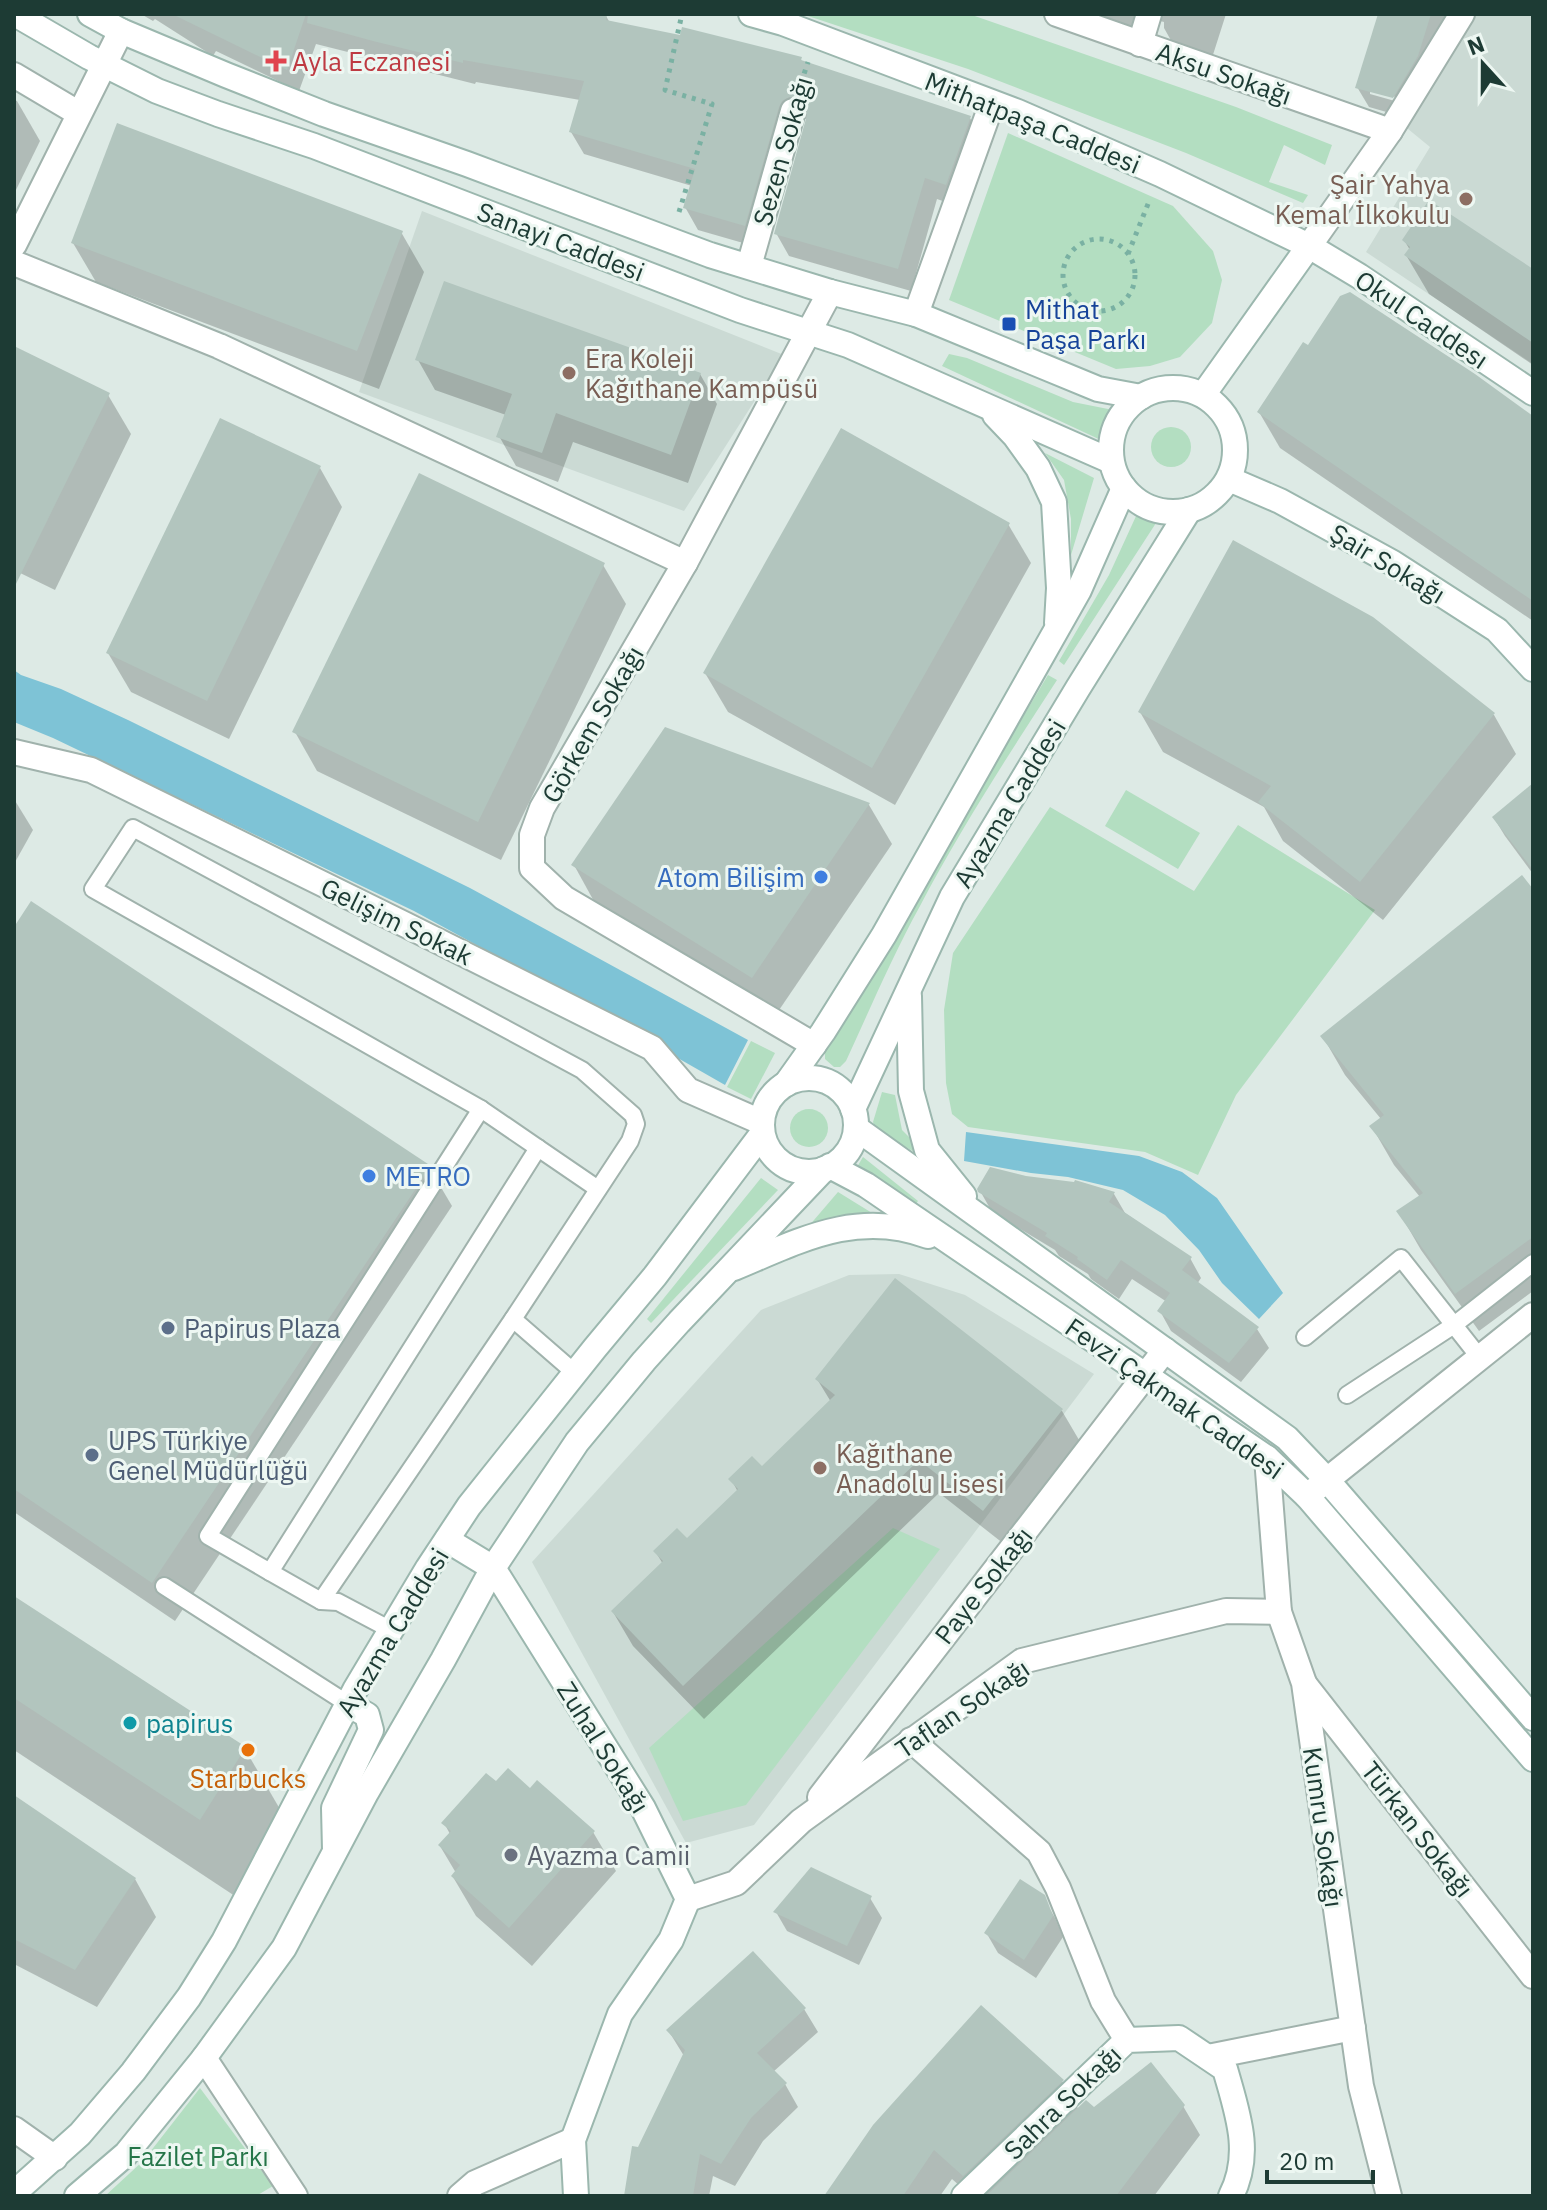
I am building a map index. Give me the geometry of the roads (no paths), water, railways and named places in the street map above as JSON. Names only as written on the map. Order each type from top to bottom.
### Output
[{"type":"main road","name":"Sanayi Caddesi","points":[[15,14],[157,91],[314,146],[740,310],[848,345],[1111,461]]},
{"type":"main road","name":"Sanayi Caddesi","points":[[90,14],[121,31],[324,114],[710,255],[830,292],[916,314],[1098,389],[1141,397]]},
{"type":"main road","name":"Mithatpaşa Caddesi","points":[[751,14],[783,23],[992,103],[1160,174],[1309,246]]},
{"type":"main road","name":"Aksu Sokağı","points":[[1057,14],[1390,131]]},
{"type":"main road","points":[[1140,44],[1149,14]]},
{"type":"main road","points":[[1203,395],[1390,131],[1462,14]]},
{"type":"main road","points":[[14,245],[121,31]]},
{"type":"main road","points":[[14,75],[78,113]]},
{"type":"main road","points":[[916,314],[992,103]]},
{"type":"main road","name":"Sezen Sokağı","points":[[749,266],[793,111]]},
{"type":"main road","name":"Okul Caddesı","points":[[1309,246],[1533,393]]},
{"type":"main road","points":[[14,263],[219,346],[685,563]]},
{"type":"main road","name":"Görkem Sokağı","points":[[814,1045],[564,898],[532,868],[532,835],[542,808],[685,563],[830,292]]},
{"type":"main road","points":[[1161,388],[1182,388],[1203,395],[1217,404],[1233,431],[1236,456],[1229,479],[1212,499],[1189,510],[1156,510],[1140,503],[1124,488],[1111,461],[1111,443],[1116,424],[1126,409],[1141,397],[1161,388]]},
{"type":"main road","points":[[988,407],[1015,436],[1038,468],[1054,502],[1059,577],[1057,629]]},
{"type":"main road","name":"Şair Sokağı","points":[[1229,479],[1280,501],[1393,563],[1497,630],[1533,669]]},
{"type":"main road","name":"Ayazma Caddesi","points":[[14,2193],[80,2134],[189,1997],[224,1941],[348,1704],[469,1506],[655,1276],[761,1128],[769,1099],[786,1084],[814,1045],[884,935],[1079,590],[1124,488]]},
{"type":"main road","name":"Ayazma Caddesi","points":[[854,1119],[909,986],[952,897],[1189,510]]},
{"type":"main road","name":"Gelişim Sokak","points":[[14,752],[91,770],[652,1048],[688,1090],[761,1128]]},
{"type":"main road","points":[[909,986],[911,1091],[927,1150],[983,1219]]},
{"type":"main road","points":[[761,1128],[768,1148],[778,1161],[792,1169],[808,1172],[827,1168],[847,1153],[856,1136],[846,1095],[833,1084],[818,1079],[802,1078],[786,1084]]},
{"type":"main road","name":"Fevzi Çakmak Caddesi","points":[[854,1119],[983,1219],[1287,1438],[1533,1718]]},
{"type":"main road","name":"Ayazma Caddesi","points":[[77,2196],[126,2154],[204,2058],[284,1948],[366,1793],[493,1568],[577,1442],[724,1272],[827,1168]]},
{"type":"main road","name":"Fevzi Çakmak Caddesi","points":[[827,1168],[866,1185],[1267,1458],[1307,1496],[1533,1759]]},
{"type":"main road","points":[[724,1272],[837,1229],[881,1225],[913,1231],[958,1247]]},
{"type":"main road","points":[[1307,1496],[1533,1315]]},
{"type":"main road","name":"Paye Sokağı","points":[[801,1821],[1165,1350]]},
{"type":"main road","name":"Kumru Sokağı","points":[[1267,1458],[1279,1612],[1304,1683],[1361,2086],[1389,2196]]},
{"type":"main road","points":[[447,1540],[493,1568]]},
{"type":"main road","name":"Zuhal Sokağı","points":[[493,1568],[643,1808],[688,1899]]},
{"type":"main road","name":"Taflan Sokağı","points":[[688,1899],[736,1883],[801,1821],[1022,1661],[1226,1611],[1279,1612]]},
{"type":"main road","name":"Türkan Sokağı","points":[[1304,1683],[1533,1976]]},
{"type":"main road","points":[[335,1852],[334,1808],[371,1730],[367,1715],[348,1704]]},
{"type":"main road","points":[[911,1740],[1039,1852],[1058,1888],[1103,2001],[1127,2040]]},
{"type":"main road","points":[[576,2196],[573,2140],[620,2014],[671,1940],[688,1899]]},
{"type":"main road","points":[[1208,2057],[1353,2028]]},
{"type":"main road","name":"Sahra Sokağı","points":[[964,2196],[1127,2040],[1179,2038],[1225,2069],[1242,2130],[1239,2180],[1231,2196]]},
{"type":"main road","points":[[204,2058],[295,2196]]},
{"type":"main road","points":[[14,2129],[55,2158]]},
{"type":"main road","points":[[460,2196],[475,2183],[573,2140]]},
{"type":"lane","points":[[321,1601],[513,1319],[630,1141],[636,1124],[633,1115],[582,1070],[133,828],[93,889],[481,1109],[598,1189]]},
{"type":"lane","points":[[391,1630],[338,1602],[321,1601],[208,1536],[481,1109]]},
{"type":"lane","points":[[270,1572],[538,1148]]},
{"type":"lane","points":[[1305,1337],[1401,1258],[1480,1358]]},
{"type":"lane","points":[[1347,1395],[1454,1325],[1533,1263]]},
{"type":"lane","points":[[513,1319],[575,1373]]},
{"type":"lane","points":[[164,1586],[348,1704]]},
{"type":"water","points":[[14,670],[128,720],[470,888],[748,1040],[725,1085],[414,911],[14,722]]},
{"type":"water","points":[[966,1132],[1139,1156],[1182,1172],[1217,1198],[1283,1293],[1259,1319],[1222,1283],[1199,1250],[1165,1215],[1123,1190],[1068,1177],[964,1161]]},
{"type":"place","name":"Ayla Eczanesi","points":[[276,61]]},
{"type":"place","name":"Şair Yahya Kemal İlkokulu","points":[[1466,199]]},
{"type":"place","name":"Mithat Paşa Parkı","points":[[1009,324]]},
{"type":"place","name":"Era Koleji Kağıthane Kampüsü","points":[[569,373]]},
{"type":"place","name":"Atom Bilişim","points":[[821,877]]},
{"type":"place","name":"METRO","points":[[369,1176]]},
{"type":"place","name":"Papirus Plaza","points":[[168,1328]]},
{"type":"place","name":"UPS Türkiye Genel Müdürlüğü","points":[[92,1455]]},
{"type":"place","name":"Kağıthane Anadolu Lisesi","points":[[820,1468]]},
{"type":"place","name":"papirus","points":[[130,1723]]},
{"type":"place","name":"Starbucks","points":[[248,1750]]},
{"type":"place","name":"Ayazma Camii","points":[[511,1855]]},
{"type":"park label","name":"Fazilet Parkı","points":[[198,2156]]}]
